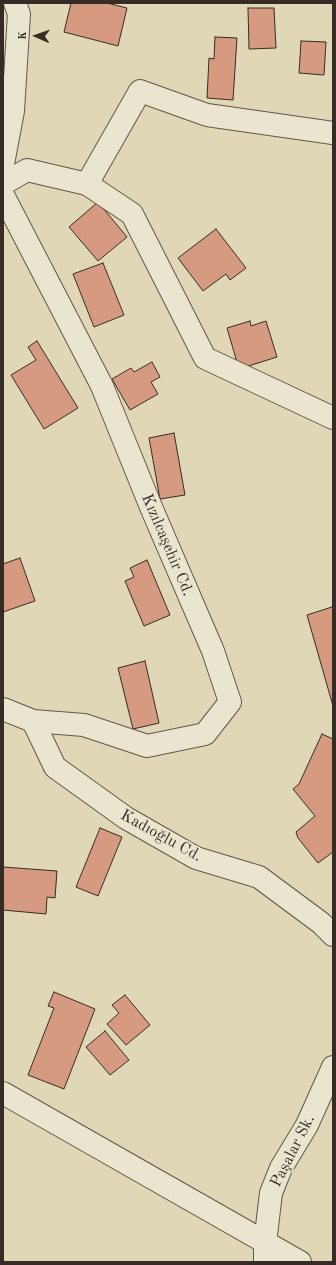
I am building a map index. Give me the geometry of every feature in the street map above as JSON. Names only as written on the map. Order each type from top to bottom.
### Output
[{"type":"street","points":[[3,164],[13,111],[19,14],[15,3]]},
{"type":"street","points":[[87,184],[140,91],[207,114],[333,133]]},
{"type":"street","points":[[3,184],[27,170],[87,184],[132,214],[206,358],[333,418]]},
{"type":"street","name":"Kızılcaşehir Cd.","points":[[3,195],[102,386],[151,507],[213,651],[230,702],[205,734],[147,746],[84,725],[33,721]]},
{"type":"street","points":[[3,708],[33,721]]},
{"type":"street","name":"Kadıoğlu Cd.","points":[[33,721],[55,767],[126,818],[196,858],[259,877],[321,923],[333,935]]},
{"type":"street","name":"Paşalar Sk.","points":[[265,1252],[271,1193],[281,1168],[307,1125],[333,1067]]},
{"type":"street","points":[[3,1093],[265,1252],[300,1262]]},
{"type":"building","points":[[71,3],[107,3],[127,8],[118,46],[64,32]]},
{"type":"building","points":[[248,8],[274,8],[276,48],[249,49]]},
{"type":"building","points":[[215,37],[237,38],[233,100],[207,98],[209,58],[214,59]]},
{"type":"building","points":[[301,41],[326,42],[324,75],[299,73]]},
{"type":"building","points":[[98,202],[127,237],[98,261],[69,227]]},
{"type":"building","points":[[216,229],[246,268],[230,280],[226,274],[203,291],[178,258]]},
{"type":"building","points":[[103,263],[124,315],[94,327],[73,274]]},
{"type":"building","points":[[250,321],[251,326],[266,321],[277,357],[239,369],[227,328]]},
{"type":"building","points":[[37,341],[78,408],[44,429],[11,375],[36,360],[28,347]]},
{"type":"building","points":[[152,362],[160,377],[151,382],[158,394],[130,410],[112,379],[131,368],[134,372]]},
{"type":"building","points":[[174,433],[185,495],[160,499],[149,438]]},
{"type":"building","points":[[20,558],[35,601],[3,612],[3,564]]},
{"type":"building","points":[[147,560],[170,615],[144,626],[125,581],[134,577],[130,568]]},
{"type":"building","points":[[332,607],[333,608],[333,706],[307,615]]},
{"type":"building","points":[[145,661],[159,723],[133,729],[118,668]]},
{"type":"building","points":[[322,734],[333,739],[333,852],[318,863],[298,838],[296,832],[315,816],[293,789],[299,784]]},
{"type":"building","points":[[100,828],[122,837],[98,896],[76,887]]},
{"type":"building","points":[[3,867],[57,871],[55,898],[47,897],[46,914],[3,910]]},
{"type":"building","points":[[54,992],[95,1009],[64,1089],[28,1075],[54,1008],[48,1006]]},
{"type":"building","points":[[125,995],[150,1025],[126,1045],[107,1024],[119,1013],[112,1005]]},
{"type":"building","points":[[105,1031],[129,1060],[110,1075],[86,1047]]}]
